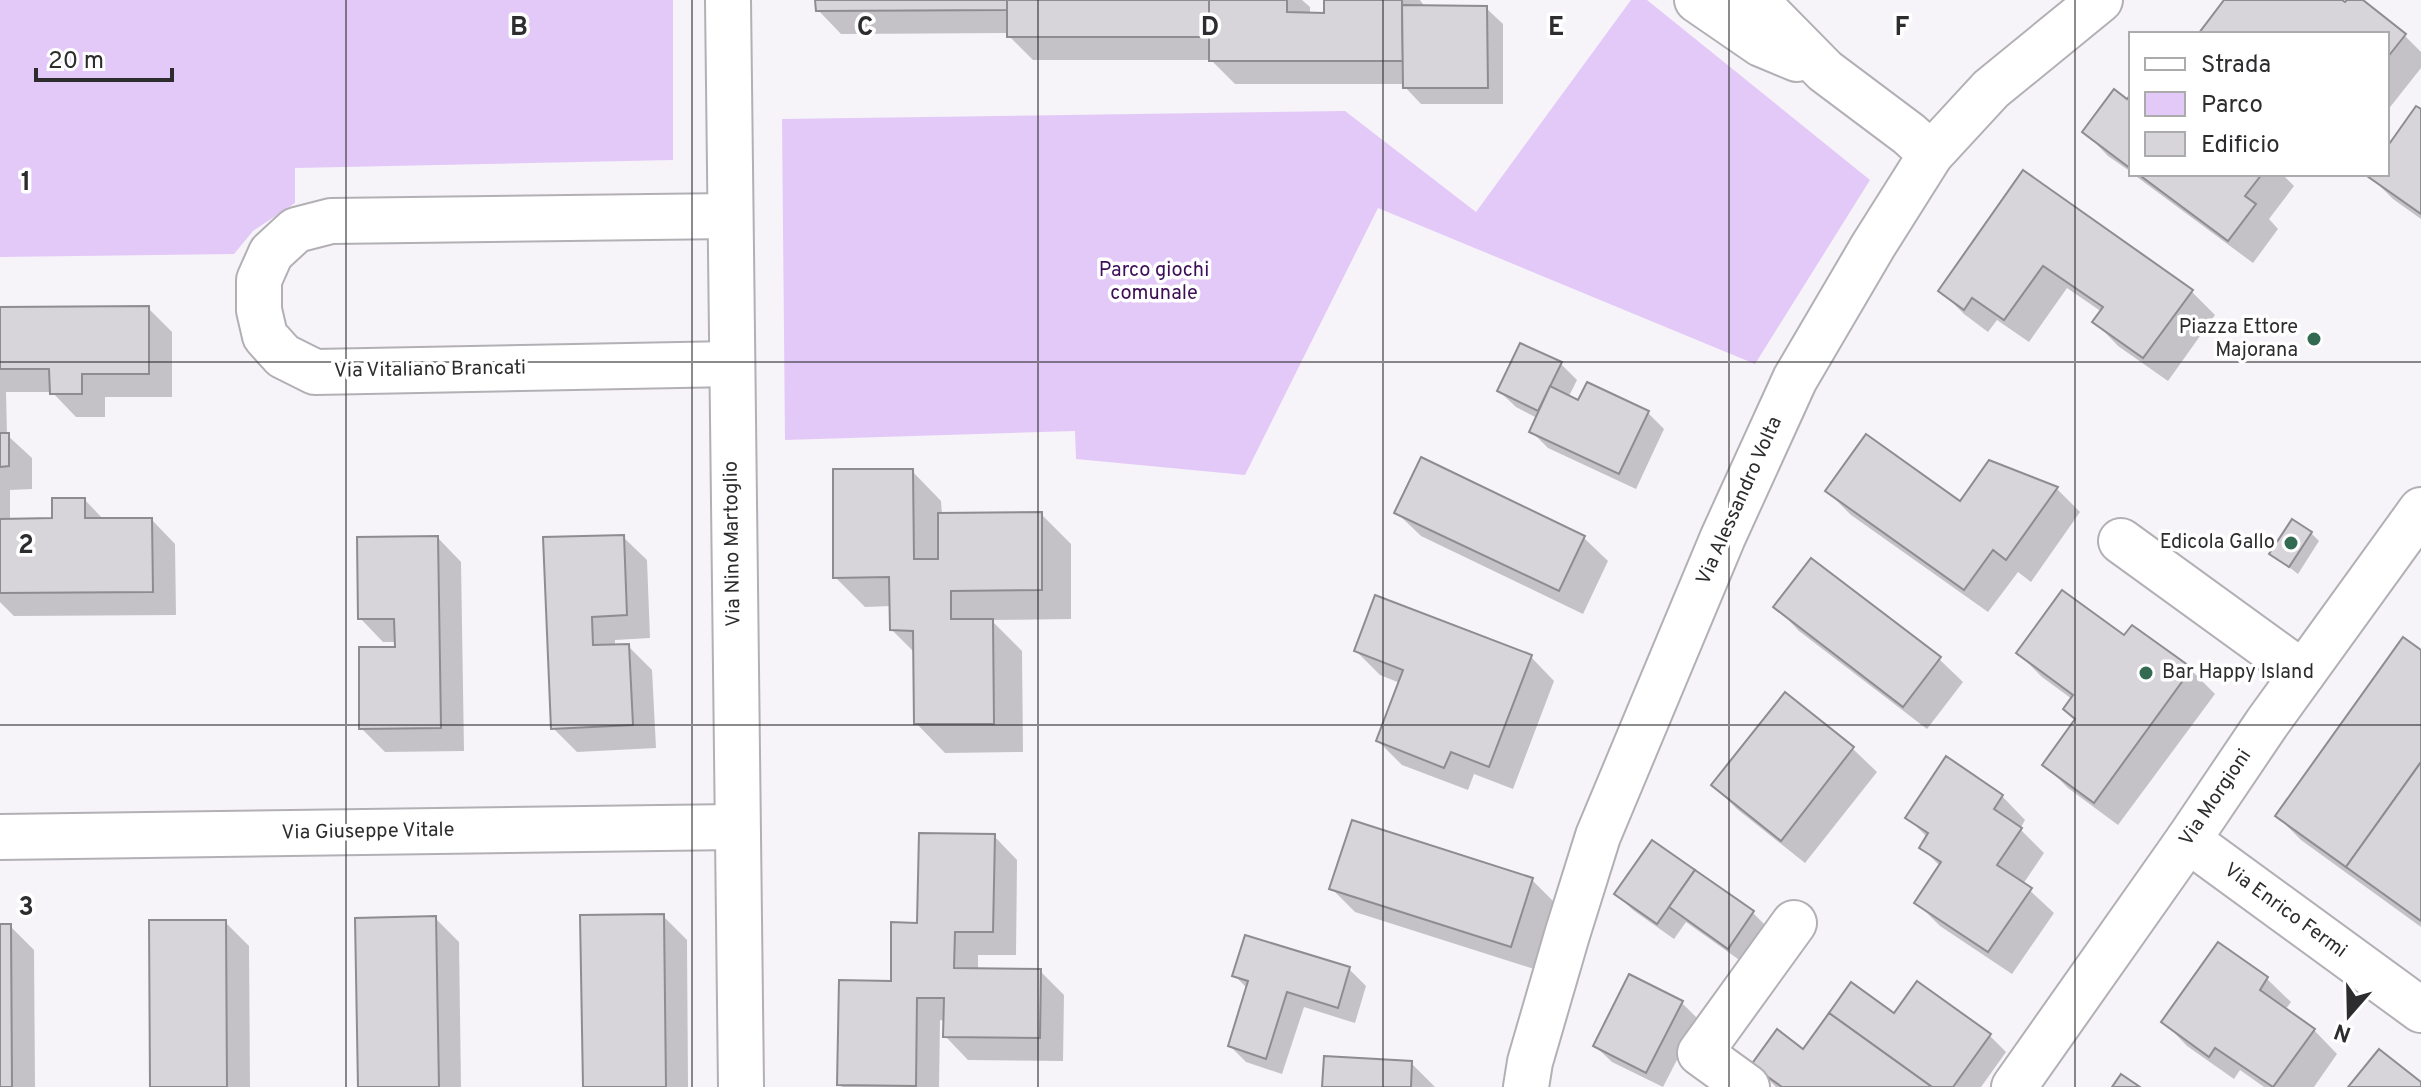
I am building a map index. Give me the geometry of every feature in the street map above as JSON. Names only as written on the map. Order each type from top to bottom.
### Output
[{"type":"street","name":"Via Nino Martoglio","points":[[728,0],[741,1087]]},
{"type":"street","points":[[1697,0],[1761,44],[1825,71]]},
{"type":"street","points":[[1755,0],[1825,71],[1931,154]]},
{"type":"street","name":"Via Alessandro Volta","points":[[1526,1087],[1530,1062],[1598,836],[1723,537],[1795,379],[1931,154],[1991,89],[2100,0]]},
{"type":"street","name":"Via Vitaliano Brancati","points":[[730,216],[331,221],[296,230],[271,253],[259,280],[259,310],[265,336],[283,356],[315,372],[732,364]]},
{"type":"street","name":"Via Morgioni","points":[[2014,1087],[2303,673],[2413,530]]},
{"type":"street","points":[[2121,541],[2303,673]]},
{"type":"street","name":"Via Giuseppe Vitale","points":[[0,837],[736,827]]},
{"type":"street","name":"Via Enrico Fermi","points":[[2188,840],[2421,1010]]},
{"type":"street","points":[[1747,1087],[1700,1053],[1794,923]]},
{"type":"green space","points":[[0,0],[673,0],[673,160],[295,168],[295,203],[253,231],[234,254],[0,257]]},
{"type":"green space","name":"Parco giochi comunale","points":[[1631,0],[1647,0],[1870,180],[1755,364],[1378,208],[1245,475],[1076,459],[1075,431],[785,440],[782,119],[1345,111],[1476,212]]},
{"type":"building","points":[[815,0],[1007,0],[1007,10],[816,11]]},
{"type":"building","points":[[1007,0],[1209,0],[1209,37],[1007,37]]},
{"type":"building","points":[[1209,0],[1287,0],[1287,12],[1324,13],[1324,0],[1402,0],[1403,61],[1209,61]]},
{"type":"building","points":[[2224,0],[2363,0],[2406,34],[2389,55],[2389,32],[2200,32]]},
{"type":"building","points":[[1402,5],[1487,6],[1488,88],[1403,88]]},
{"type":"building","points":[[2114,89],[2127,99],[2129,96],[2129,167],[2082,132]]},
{"type":"building","points":[[2416,106],[2421,109],[2421,214],[2367,176],[2389,176],[2389,144]]},
{"type":"building","points":[[2023,170],[2193,290],[2143,358],[2092,322],[2103,307],[2043,266],[2004,320],[1972,298],[1964,310],[1938,291]]},
{"type":"building","points":[[2141,176],[2260,176],[2245,196],[2256,204],[2228,241]]},
{"type":"building","points":[[149,306],[149,374],[82,374],[82,394],[50,394],[49,369],[0,369],[0,307]]},
{"type":"building","points":[[1520,343],[1562,362],[1538,411],[1497,391]]},
{"type":"building","points":[[1587,382],[1649,411],[1619,474],[1529,432],[1550,386],[1578,400]]},
{"type":"building","points":[[0,433],[9,433],[9,466],[0,467]]},
{"type":"building","points":[[1866,434],[1960,501],[1989,460],[2058,487],[2006,560],[1993,550],[1964,590],[1825,491]]},
{"type":"building","points":[[1421,457],[1585,536],[1559,591],[1394,513]]},
{"type":"building","points":[[833,469],[913,469],[914,559],[938,559],[938,513],[1042,512],[1042,590],[951,591],[951,619],[993,619],[994,724],[914,724],[913,631],[890,630],[889,577],[833,578]]},
{"type":"building","points":[[52,498],[85,498],[85,518],[152,518],[153,592],[0,593],[0,519],[52,518]]},
{"type":"building","name":"Edicola Gallo","points":[[2292,519],[2312,532],[2289,567],[2269,554]]},
{"type":"building","points":[[624,535],[627,615],[592,617],[593,645],[629,644],[633,725],[551,729],[543,537]]},
{"type":"building","points":[[438,536],[441,728],[359,729],[359,647],[395,647],[394,619],[358,619],[357,537]]},
{"type":"building","points":[[1811,558],[1941,657],[1903,707],[1773,607]]},
{"type":"building","points":[[2062,590],[2124,635],[2132,625],[2192,668],[2094,803],[2042,765],[2075,719],[2063,709],[2073,695],[2016,653]]},
{"type":"building","points":[[1375,595],[1532,655],[1489,767],[1451,752],[1444,768],[1376,741],[1403,670],[1354,651]]},
{"type":"building","points":[[2403,637],[2421,650],[2421,762],[2346,867],[2275,816]]},
{"type":"building","points":[[1785,692],[1854,747],[1781,841],[1711,785]]},
{"type":"building","points":[[1946,756],[2003,795],[1994,809],[2022,828],[1997,865],[2032,888],[1988,952],[1914,903],[1941,862],[1919,848],[1928,833],[1905,818]]},
{"type":"building","points":[[2421,762],[2421,921],[2346,867]]},
{"type":"building","points":[[1352,820],[1533,878],[1511,947],[1329,889]]},
{"type":"building","points":[[919,833],[995,834],[993,932],[955,932],[954,968],[1041,969],[1040,1038],[943,1037],[944,998],[917,998],[916,1086],[837,1085],[839,980],[891,981],[891,922],[917,923]]},
{"type":"building","points":[[1652,840],[1695,870],[1657,924],[1614,894]]},
{"type":"building","points":[[1695,870],[1754,911],[1728,949],[1669,907]]},
{"type":"building","points":[[664,914],[666,1087],[583,1087],[580,915]]},
{"type":"building","points":[[436,916],[439,1087],[358,1087],[355,918]]},
{"type":"building","points":[[149,920],[226,920],[227,1087],[150,1087]]},
{"type":"building","points":[[0,924],[11,924],[12,1087],[0,1087]]},
{"type":"building","points":[[1245,935],[1350,967],[1338,1008],[1287,992],[1266,1059],[1228,1046],[1248,981],[1232,976]]},
{"type":"building","points":[[2218,942],[2268,977],[2260,990],[2315,1029],[2273,1087],[2215,1048],[2209,1057],[2161,1022]]},
{"type":"building","points":[[1629,974],[1683,1001],[1646,1073],[1593,1046]]},
{"type":"building","points":[[1917,981],[1991,1034],[1953,1087],[1932,1087],[1829,1013],[1851,982],[1894,1013]]},
{"type":"building","points":[[1829,1013],[1932,1087],[1782,1087],[1751,1065],[1777,1029],[1803,1049]]},
{"type":"building","points":[[2379,1049],[2421,1082],[2421,1087],[2348,1087]]},
{"type":"building","points":[[1324,1056],[1412,1061],[1411,1087],[1322,1087]]},
{"type":"building","points":[[2121,1074],[2140,1087],[2112,1087]]},
{"type":"place","name":"Piazza Ettore Majorana","points":[[2314,339]]},
{"type":"place","name":"Edicola Gallo","points":[[2291,543]]},
{"type":"place","name":"Bar Happy Island","points":[[2146,673]]}]
